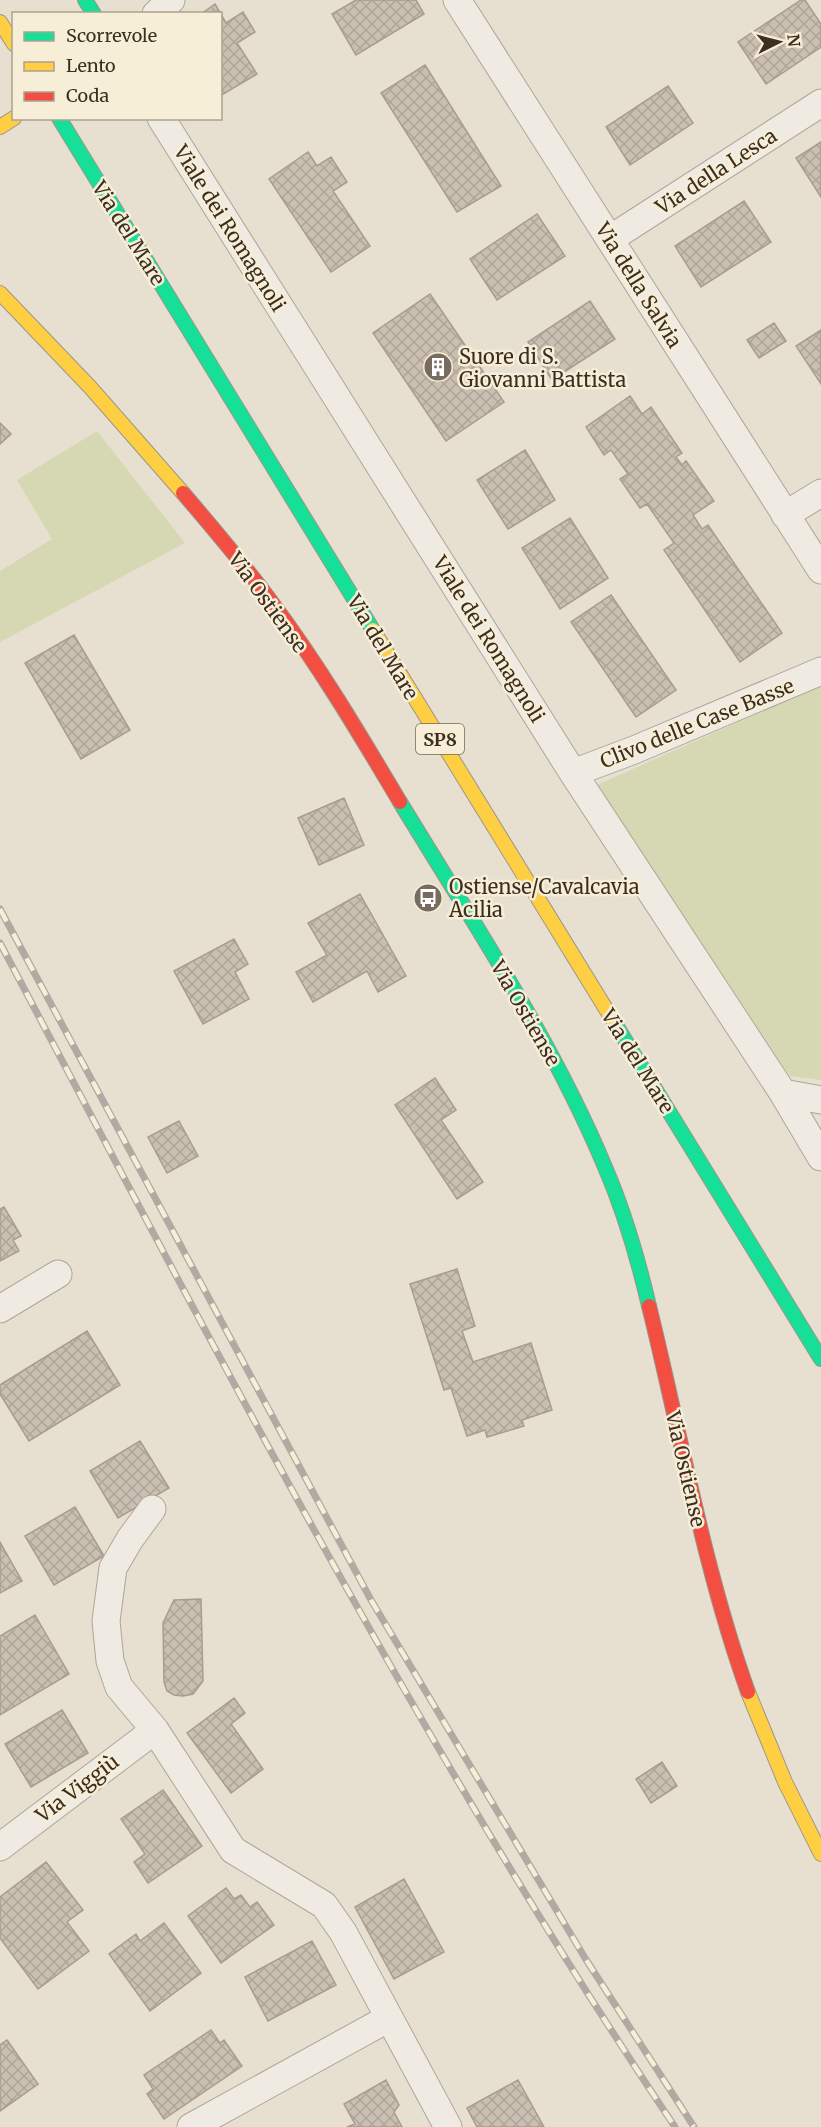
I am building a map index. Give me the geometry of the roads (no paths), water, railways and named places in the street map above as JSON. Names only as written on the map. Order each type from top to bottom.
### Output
[{"type":"main road","points":[[0,22],[12,41]]},
{"type":"main road","name":"Via del Mare","points":[[60,120],[821,1359]]},
{"type":"main road","name":"Via Ostiense","points":[[0,293],[67,361],[131,432],[235,555],[281,615],[343,710],[466,912],[564,1080],[607,1172],[633,1244],[707,1559],[738,1664],[775,1761],[821,1854]]},
{"type":"street","points":[[158,12],[171,0]]},
{"type":"street","name":"Via della Salvia","points":[[457,0],[821,570]]},
{"type":"street","name":"Via della Lesca","points":[[610,239],[821,103]]},
{"type":"street","name":"Viale dei Romagnoli","points":[[162,120],[573,773],[783,1093],[821,1157]]},
{"type":"street","points":[[785,515],[821,493]]},
{"type":"street","name":"Clivo delle Case Basse","points":[[573,773],[644,746],[821,671]]},
{"type":"street","points":[[783,1093],[821,1100]]},
{"type":"street","points":[[0,1309],[58,1274]]},
{"type":"street","points":[[152,1509],[130,1539],[113,1568],[106,1621],[110,1661],[119,1687],[155,1730],[233,1850],[324,1905],[343,1932],[448,2127]]},
{"type":"street","name":"Via Viggiù","points":[[0,1847],[155,1730]]},
{"type":"street","points":[[191,2127],[389,2018]]},
{"type":"railway","points":[[0,909],[371,1600],[585,1958],[694,2127]]},
{"type":"railway","points":[[0,943],[240,1394],[406,1692],[492,1839],[582,1984],[675,2127]]},
{"type":"place","name":"Suore di S. Giovanni Battista","points":[[438,367]]},
{"type":"place","name":"Ostiense/Cavalcavia Acilia","points":[[428,898]]}]
